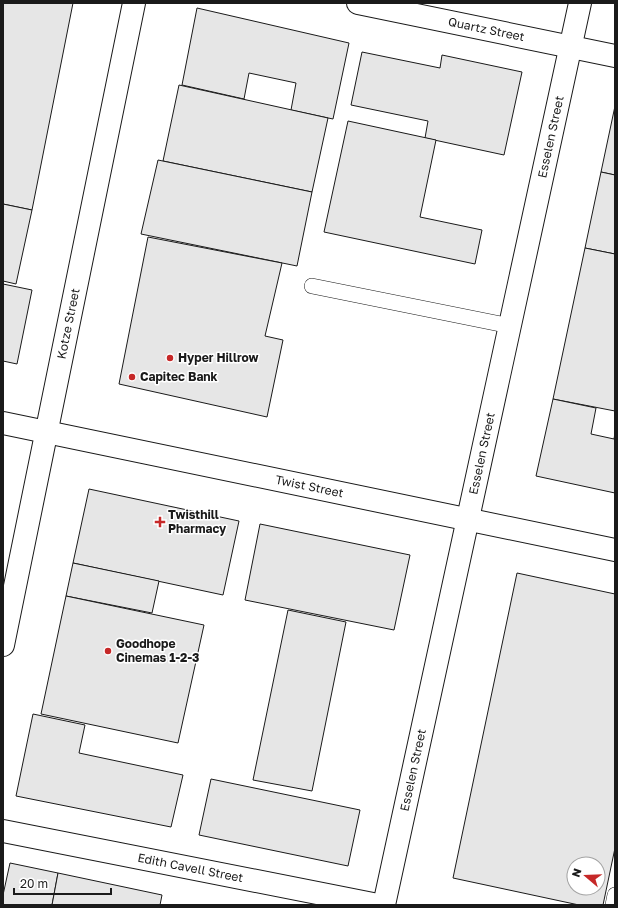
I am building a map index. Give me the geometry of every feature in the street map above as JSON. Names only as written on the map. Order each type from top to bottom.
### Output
[{"type":"street","name":"Kotze Street","points":[[3,645],[134,3]]},
{"type":"street","name":"Quartz Street","points":[[358,3],[615,56]]},
{"type":"street","name":"Esselen Street","points":[[384,905],[580,3]]},
{"type":"street","name":"Twist Street","points":[[3,423],[615,550]]},
{"type":"street","name":"Edith Cavell Street","points":[[3,831],[378,905]]},
{"type":"lane","points":[[312,286],[510,326]]},
{"type":"lane","points":[[613,905],[615,895]]},
{"type":"building","points":[[3,3],[73,3],[32,210],[3,204]]},
{"type":"building","points":[[197,8],[349,43],[333,119],[291,110],[296,83],[249,73],[244,99],[182,85]]},
{"type":"building","points":[[362,52],[440,68],[442,55],[522,72],[504,155],[425,138],[428,121],[351,105]]},
{"type":"building","points":[[179,85],[328,118],[312,192],[163,161]]},
{"type":"building","points":[[615,106],[615,175],[601,172]]},
{"type":"building","points":[[348,121],[436,140],[420,217],[482,230],[475,264],[324,232]]},
{"type":"building","points":[[158,160],[312,192],[297,266],[141,234]]},
{"type":"building","points":[[601,172],[615,175],[615,254],[585,248]]},
{"type":"building","points":[[3,204],[32,210],[16,284],[3,281]]},
{"type":"building","points":[[148,237],[282,263],[265,336],[283,340],[267,417],[119,384]]},
{"type":"building","points":[[585,248],[615,254],[615,411],[553,399]]},
{"type":"building","points":[[3,284],[32,290],[17,364],[3,361]]},
{"type":"building","points":[[553,399],[596,408],[591,434],[614,439],[615,433],[615,493],[536,476]]},
{"type":"building","points":[[89,489],[239,521],[223,595],[73,563]]},
{"type":"building","points":[[260,524],[410,555],[394,630],[245,600]]},
{"type":"building","points":[[73,563],[159,581],[152,613],[66,596]]},
{"type":"building","points":[[517,573],[615,594],[615,848],[606,891],[606,856],[566,856],[566,896],[605,896],[603,905],[579,905],[453,878]]},
{"type":"building","points":[[66,596],[204,625],[178,743],[41,714]]},
{"type":"building","points":[[288,610],[346,622],[312,791],[253,780]]},
{"type":"building","points":[[33,714],[85,725],[79,753],[183,775],[171,827],[16,796]]},
{"type":"building","points":[[211,779],[360,810],[348,866],[199,835]]},
{"type":"building","points":[[10,863],[58,873],[52,905],[3,905],[3,895]]},
{"type":"building","points":[[58,873],[162,895],[160,905],[52,905]]},
{"type":"place","name":"Hyper Hillrow","points":[[170,358]]},
{"type":"place","name":"Capitec Bank","points":[[132,377]]},
{"type":"place","name":"Twisthill Pharmacy","points":[[160,522]]},
{"type":"place","name":"Goodhope Cinemas 1-2-3","points":[[108,651]]}]
